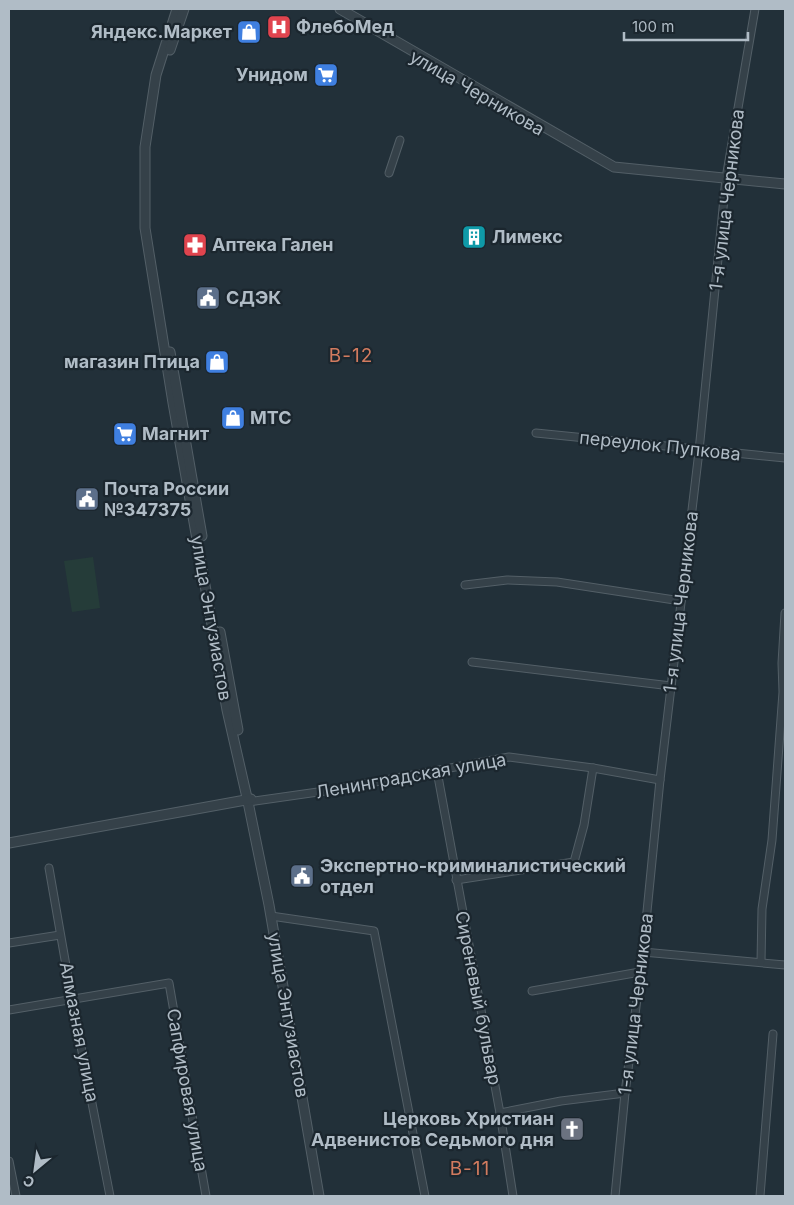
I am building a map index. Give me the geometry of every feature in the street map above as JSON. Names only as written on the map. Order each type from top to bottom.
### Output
[{"type":"street","name":"улица Энтузиастов","points":[[177,9],[156,75],[145,147],[145,228],[170,384],[227,710],[249,801],[271,916],[319,1196]]},
{"type":"street","points":[[9,844],[249,801],[149,222],[150,146],[162,75],[184,9]]},
{"type":"street","name":"улица Черникова","points":[[331,9],[516,116],[562,141],[572,144]]},
{"type":"street","name":"улица Черникова","points":[[340,9],[614,167],[726,178]]},
{"type":"street","name":"1-я улица Черникова","points":[[615,1196],[625,1093],[643,952],[660,780],[699,451],[726,178],[755,9]]},
{"type":"street","points":[[389,174],[400,140]]},
{"type":"street","points":[[726,178],[785,184]]},
{"type":"street","name":"переулок Пупкова","points":[[536,433],[699,451],[785,458]]},
{"type":"street","points":[[465,585],[508,580],[557,582],[681,601]]},
{"type":"street","points":[[761,962],[762,909],[772,840],[784,692],[782,663],[785,613]]},
{"type":"street","points":[[472,662],[671,686]]},
{"type":"street","name":"Ленинградская улица","points":[[249,801],[332,790],[509,758],[593,768],[660,780]]},
{"type":"street","points":[[456,880],[574,862],[584,825],[593,768]]},
{"type":"street","name":"Сиреневый бульвар","points":[[437,771],[500,1113],[513,1196]]},
{"type":"street","name":"Алмазная улица","points":[[49,868],[72,1000],[110,1196]]},
{"type":"street","points":[[271,916],[374,931],[425,1196]]},
{"type":"street","points":[[9,943],[60,934]]},
{"type":"street","points":[[643,952],[785,965]]},
{"type":"street","points":[[532,992],[640,972]]},
{"type":"street","name":"Сапфировая улица","points":[[72,1000],[169,983],[206,1196]]},
{"type":"street","points":[[9,1010],[72,1000]]},
{"type":"street","points":[[760,1196],[773,1034]]},
{"type":"street","points":[[500,1113],[561,1101],[625,1093]]},
{"type":"street","points":[[9,1161],[16,1196]]},
{"type":"green space","points":[[93,557],[100,608],[72,612],[64,561]]},
{"type":"place","name":"ФлебоМед","points":[[279,27]]},
{"type":"place","name":"Яндекс.Маркет","points":[[249,32]]},
{"type":"place","name":"Унидом","points":[[326,75]]},
{"type":"place","name":"Лимекс","points":[[474,237]]},
{"type":"place","name":"Аптека Гален","points":[[195,245]]},
{"type":"place","name":"СДЭК","points":[[208,298]]},
{"type":"place","name":"магазин Птица","points":[[217,362]]},
{"type":"place","name":"МТС","points":[[233,418]]},
{"type":"place","name":"Магнит","points":[[125,434]]},
{"type":"place","name":"Почта России №347375","points":[[87,499]]},
{"type":"place","name":"Экспертно-криминалистический отдел","points":[[302,876]]},
{"type":"place","name":"Церковь Христиан Адвенистов Седьмого дня","points":[[572,1129]]},
{"type":"district","name":"В-12","points":[[351,355]]},
{"type":"district","name":"В-11","points":[[470,1168]]}]
